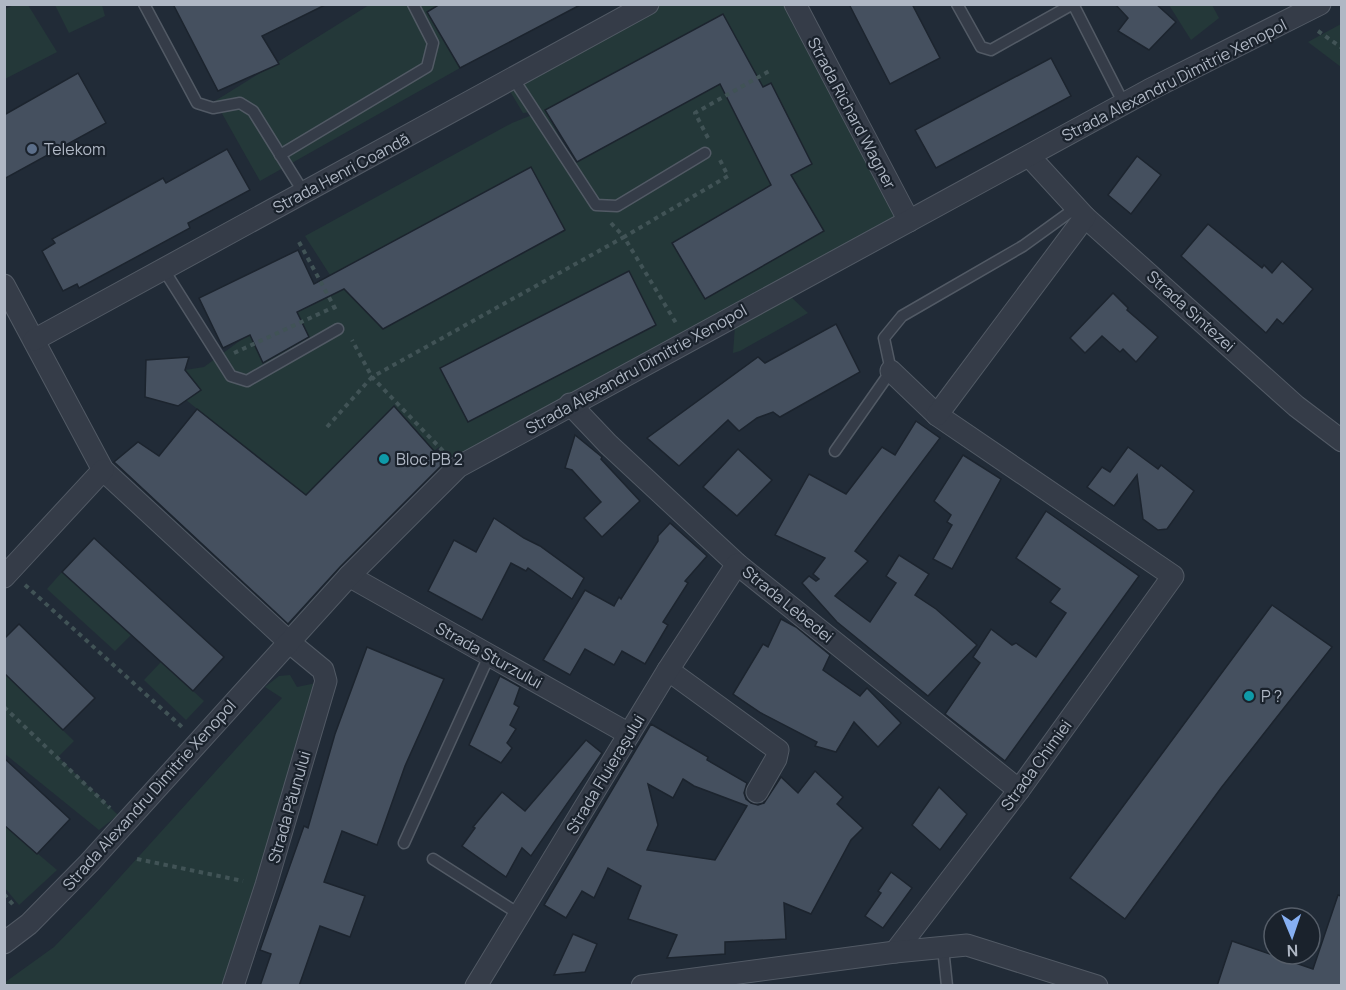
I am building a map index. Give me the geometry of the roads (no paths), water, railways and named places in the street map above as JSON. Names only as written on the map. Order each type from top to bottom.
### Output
[{"type":"street","name":"Strada Henri Coandă","points":[[34,340],[648,4]]},
{"type":"street","name":"Strada Richard Wagner","points":[[795,4],[909,221]]},
{"type":"street","name":"Strada Alexandru Dimitrie Xenopol","points":[[4,943],[29,924],[89,863],[349,576],[458,467],[1124,104],[1320,4]]},
{"type":"street","points":[[891,371],[937,415],[1081,212],[1029,156]]},
{"type":"street","name":"Strada Sintezei","points":[[1081,212],[1296,406],[1341,441]]},
{"type":"street","points":[[4,285],[10,308],[34,340],[103,470],[289,642]]},
{"type":"street","name":"Strada Lebedei","points":[[570,404],[609,444],[737,564],[1019,790]]},
{"type":"street","name":"Strada Chimiei","points":[[895,952],[1019,790],[1173,576],[937,415]]},
{"type":"street","points":[[7,574],[103,470]]},
{"type":"street","name":"Strada Fluierașului","points":[[476,986],[628,734],[737,564]]},
{"type":"street","name":"Strada Sturzului","points":[[349,576],[628,734]]},
{"type":"street","name":"Strada Păunului","points":[[233,986],[266,885],[326,681],[323,670],[289,642]]},
{"type":"street","points":[[668,670],[777,750],[776,759],[757,792]]},
{"type":"street","points":[[642,986],[895,952],[967,945],[1097,986]]},
{"type":"lane","points":[[144,4],[197,103],[213,108],[240,103],[254,111],[304,193]]},
{"type":"lane","points":[[280,155],[427,67],[433,43],[413,4]]},
{"type":"lane","points":[[957,4],[981,47],[991,50],[1073,4],[1124,104]]},
{"type":"lane","points":[[513,78],[596,205],[617,206],[708,148]]},
{"type":"lane","points":[[836,451],[891,371],[884,338],[902,316],[1081,212]]},
{"type":"lane","points":[[164,270],[231,376],[247,381],[338,329]]},
{"type":"lane","points":[[404,843],[489,656]]},
{"type":"lane","points":[[433,860],[519,914]]},
{"type":"lane","points":[[943,948],[947,986]]},
{"type":"place","name":"Telekom","points":[[32,149]]},
{"type":"place","name":"Bloc PB 2","points":[[384,459]]},
{"type":"place","name":"P ?","points":[[1249,696]]}]
